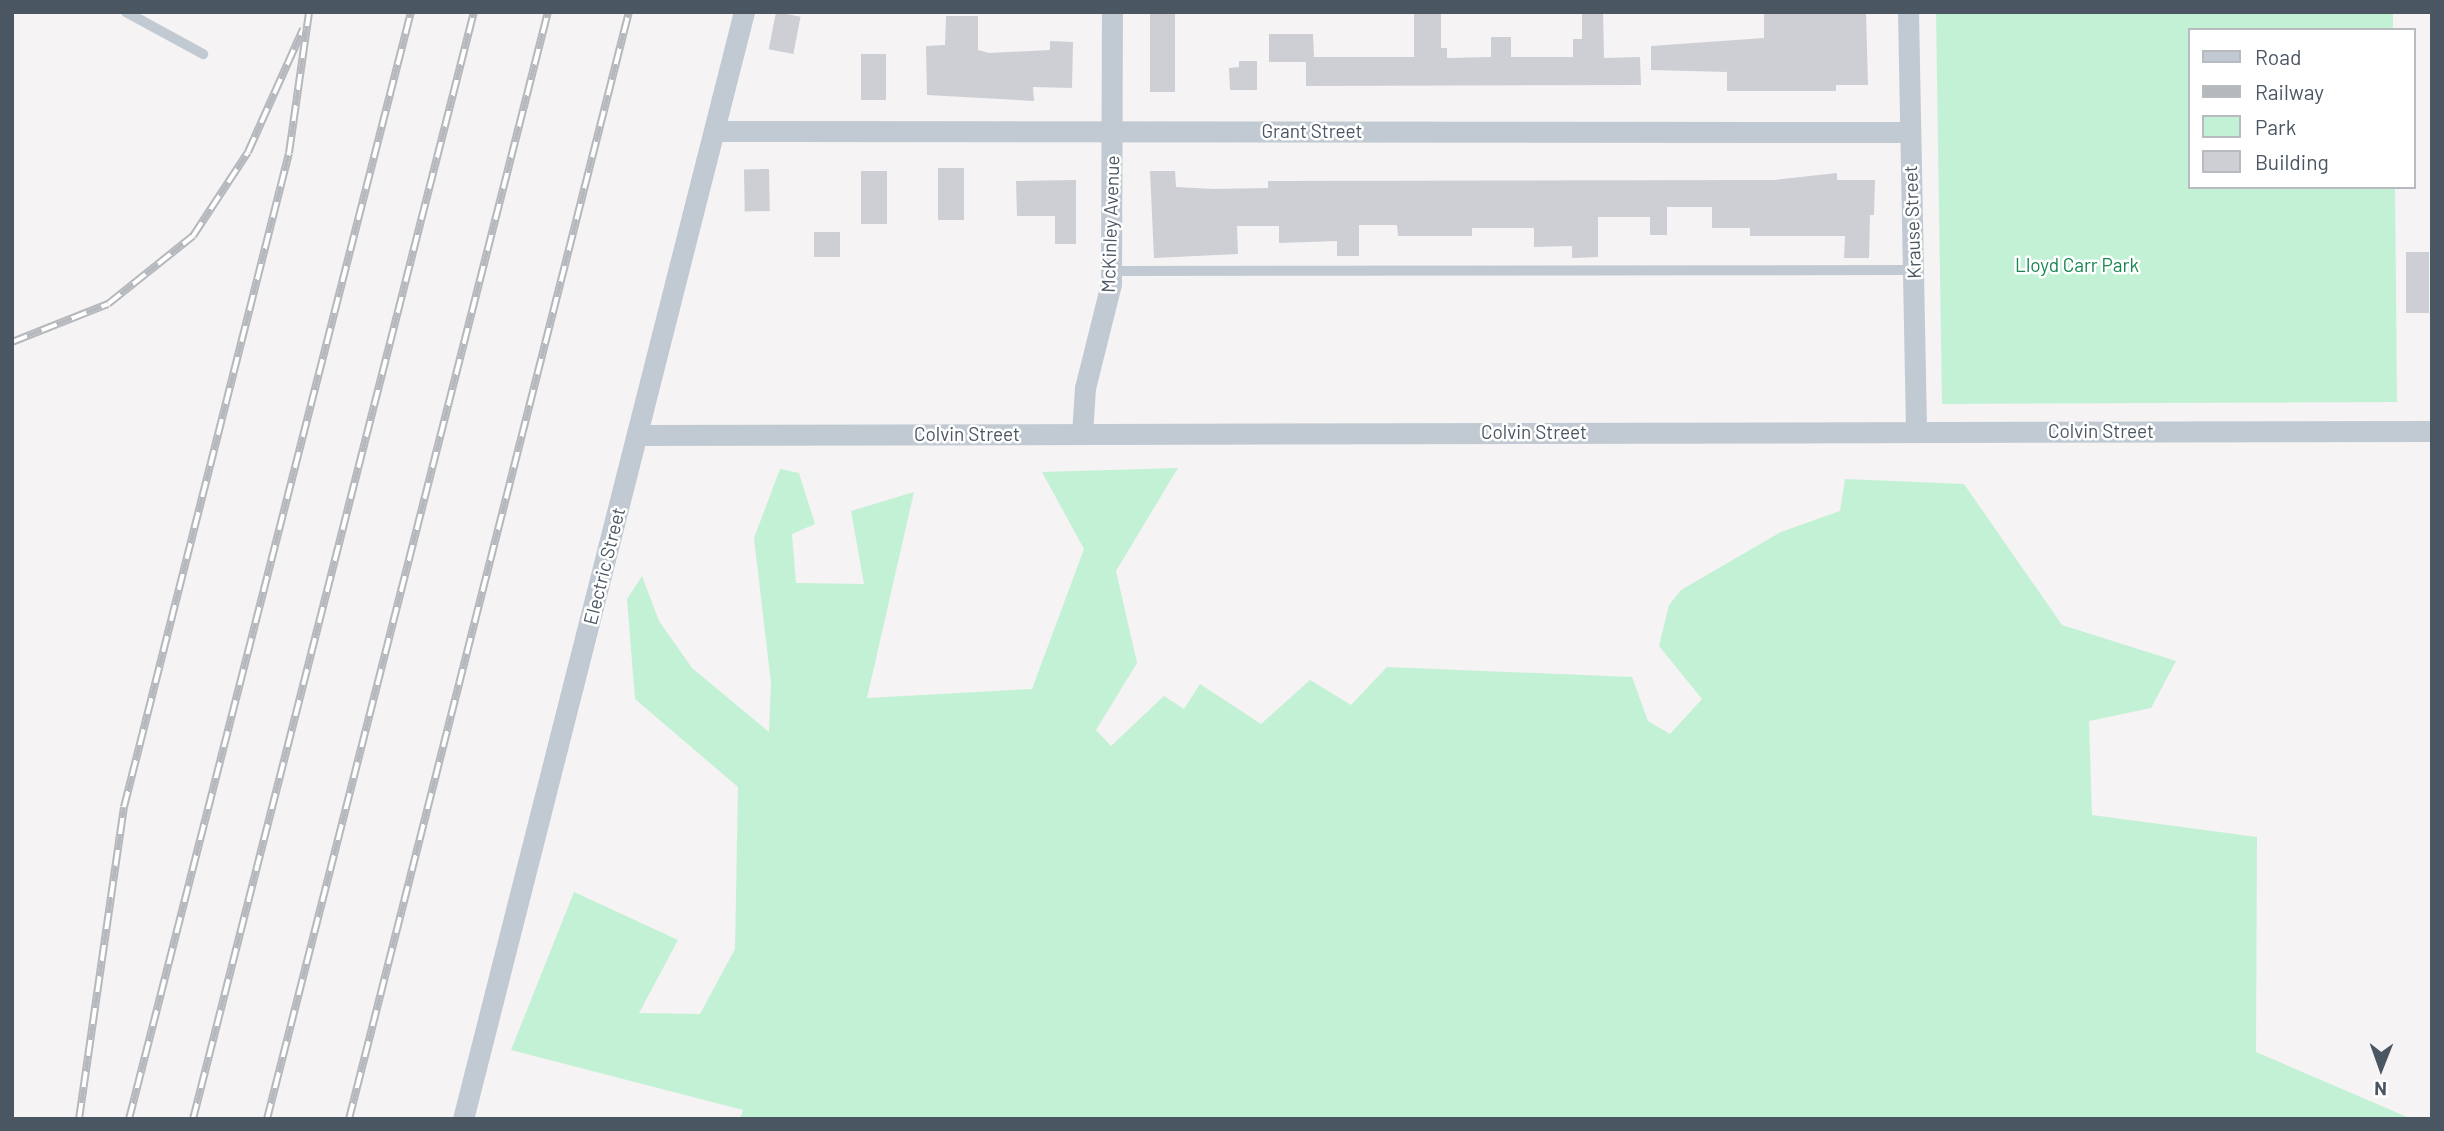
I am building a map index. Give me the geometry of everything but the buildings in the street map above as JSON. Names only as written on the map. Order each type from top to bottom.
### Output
[{"type":"street","name":"Electric Street","points":[[463,1119],[744,12]]},
{"type":"street","name":"McKinley Avenue","points":[[1082,434],[1085,388],[1111,271],[1112,12]]},
{"type":"street","name":"Krause Street","points":[[1908,12],[1916,432]]},
{"type":"street","name":"Grant Street","points":[[714,131],[1909,132]]},
{"type":"street","name":"Colvin Street","points":[[637,435],[2432,431]]},
{"type":"lane","points":[[126,12],[203,54]]},
{"type":"lane","points":[[1111,271],[1913,270]]},
{"type":"green space","name":"Lloyd Carr Park","points":[[1936,12],[2393,12],[2393,28],[2188,28],[2188,189],[2395,189],[2397,402],[1942,404]]},
{"type":"green space","points":[[1178,468],[1116,571],[1137,663],[1096,730],[1111,746],[1164,696],[1184,709],[1200,684],[1261,724],[1310,680],[1351,705],[1387,667],[1632,677],[1648,721],[1670,734],[1702,699],[1659,646],[1669,605],[1681,590],[1781,532],[1840,511],[1845,479],[1964,484],[2062,625],[2176,661],[2151,708],[2089,721],[2092,815],[2257,837],[2256,1052],[2412,1119],[740,1119],[743,1110],[511,1050],[574,892],[678,940],[639,1013],[700,1014],[735,949],[738,787],[635,699],[627,599],[642,576],[659,621],[692,668],[769,732],[771,683],[754,538],[780,469],[799,473],[815,524],[792,534],[796,583],[864,584],[851,511],[914,492],[867,698],[1032,689],[1084,549],[1042,472]]},
{"type":"railway","points":[[79,1119],[124,807],[289,153],[309,12]]},
{"type":"railway","points":[[129,1119],[411,12]]},
{"type":"railway","points":[[193,1119],[474,12]]},
{"type":"railway","points":[[267,1119],[548,12]]},
{"type":"railway","points":[[349,1119],[629,12]]},
{"type":"railway","points":[[12,342],[108,304],[193,236],[248,152],[303,29]]}]
